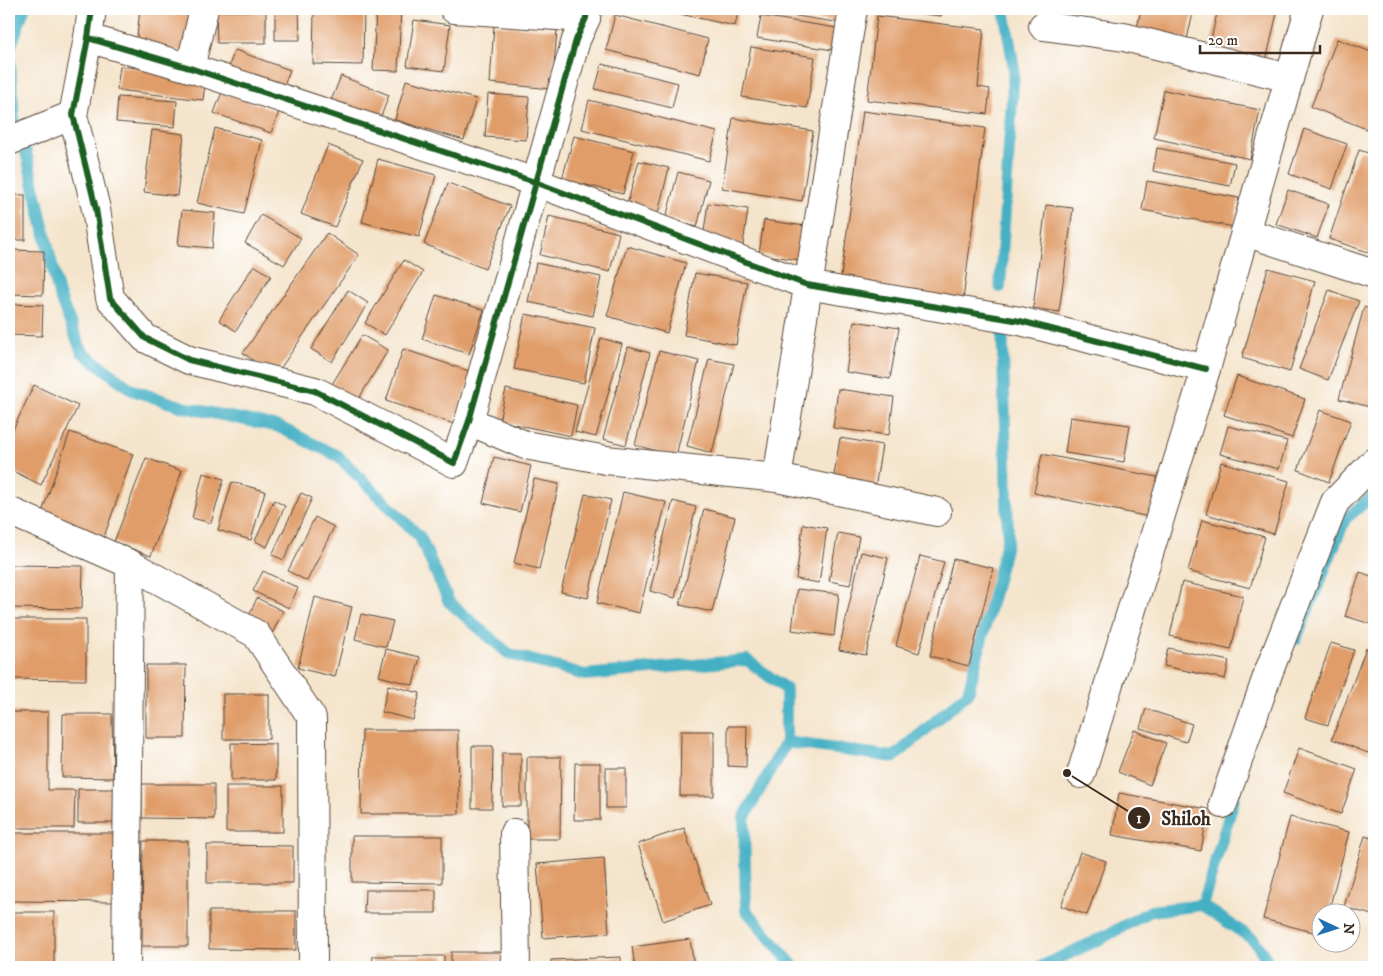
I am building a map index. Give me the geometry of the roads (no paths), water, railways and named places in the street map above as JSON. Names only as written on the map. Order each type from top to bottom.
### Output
[{"type":"street","points":[[92,9],[88,38],[62,120],[96,209],[110,298],[145,338],[189,360],[315,391],[454,463],[469,422],[576,40],[587,13],[454,9]]},
{"type":"street","points":[[190,68],[204,9]]},
{"type":"street","points":[[777,478],[853,9]]},
{"type":"street","points":[[1081,774],[1206,369],[1309,9]]},
{"type":"street","points":[[1043,26],[1124,37],[1289,78]]},
{"type":"street","points":[[88,38],[190,68],[535,182],[808,285],[1020,321],[1206,369]]},
{"type":"street","points":[[9,141],[62,120]]},
{"type":"street","points":[[1245,232],[1374,274]]},
{"type":"street","points":[[469,422],[525,445],[606,460],[777,478],[936,512]]},
{"type":"street","points":[[1223,804],[1269,670],[1335,502],[1374,462]]},
{"type":"street","points":[[9,512],[130,564],[256,634],[312,718],[313,967]]},
{"type":"street","points":[[126,967],[130,564]]},
{"type":"street","points":[[514,833],[516,967]]},
{"type":"waterway","points":[[24,9],[9,51],[14,122],[26,152],[59,295],[82,352],[132,390],[183,407],[279,427],[338,456],[420,537],[449,602],[509,654],[585,675],[747,660],[786,689],[786,742],[744,818],[746,910],[794,967]]},
{"type":"waterway","points":[[1000,287],[1014,69],[1004,9]]},
{"type":"waterway","points":[[786,742],[894,757],[968,693],[1008,537],[1002,318]]},
{"type":"waterway","points":[[1296,639],[1345,519],[1374,495]]},
{"type":"waterway","points":[[1202,905],[1234,800]]},
{"type":"waterway","points":[[1040,967],[1102,938],[1151,911],[1202,905],[1254,940],[1272,967]]},
{"type":"place","name":"Shiloh","points":[[1067,773]]}]
